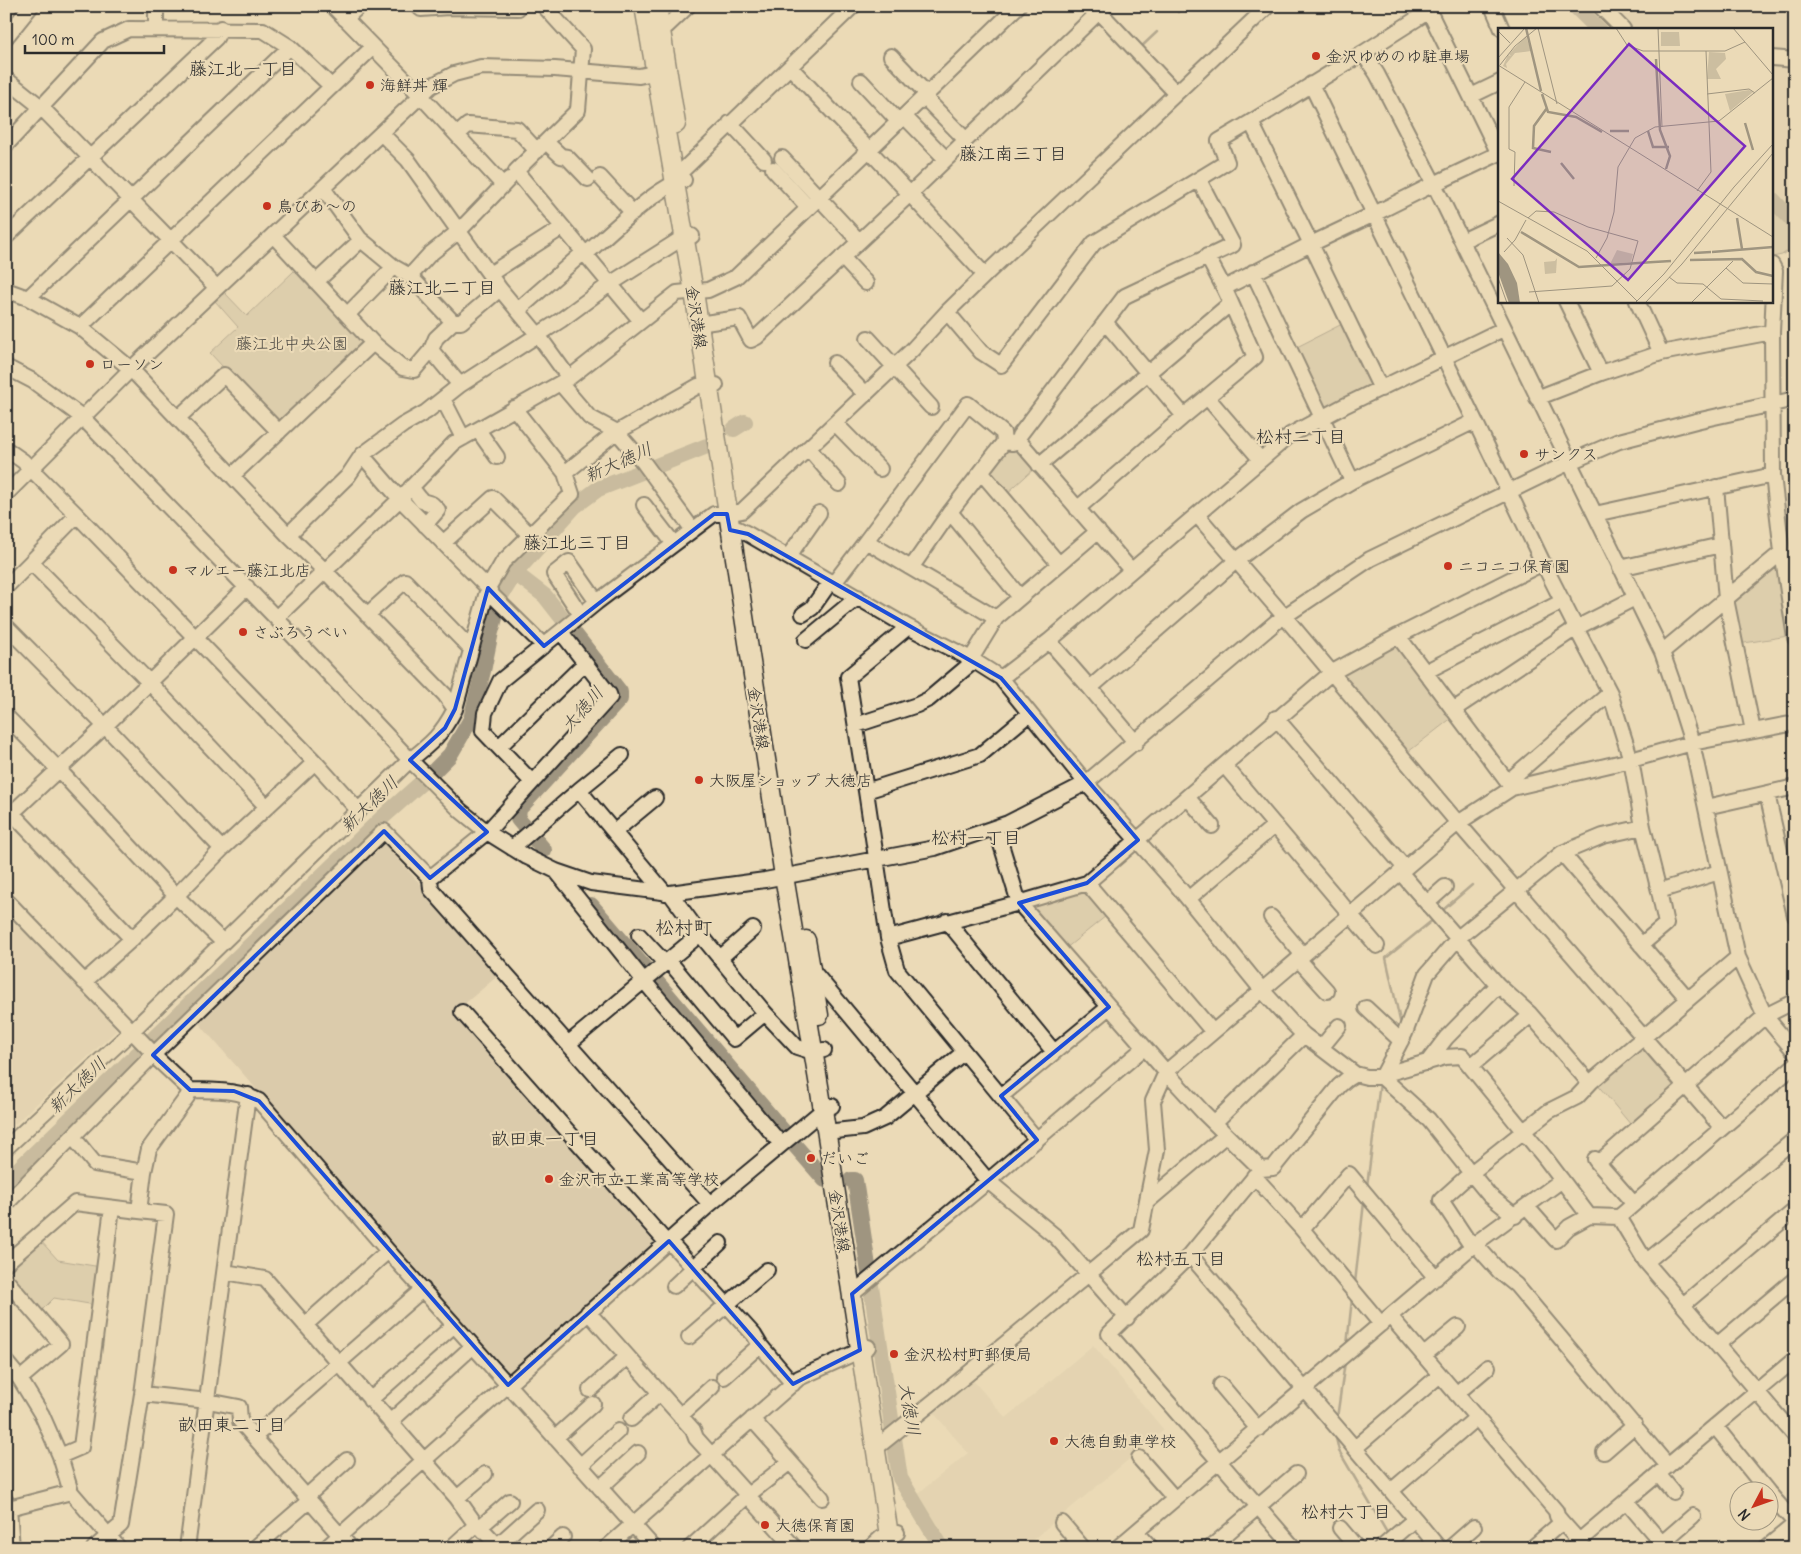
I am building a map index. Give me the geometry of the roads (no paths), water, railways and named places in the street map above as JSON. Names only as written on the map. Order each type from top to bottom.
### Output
[{"type":"main road","name":"金沢港線","points":[[644,6],[661,72],[681,177],[688,236],[788,875],[827,1108],[863,1286]]},
{"type":"main road","name":"金沢港線","points":[[657,6],[660,28],[661,72]]},
{"type":"main road","name":"金沢港線","points":[[788,875],[812,970],[818,1051]]},
{"type":"main road","name":"金沢港線","points":[[827,1108],[835,1131],[863,1286],[864,1349],[887,1440],[894,1541]]},
{"type":"street","points":[[6,37],[31,6]]},
{"type":"street","points":[[156,6],[156,28]]},
{"type":"street","points":[[333,6],[421,96],[503,185]]},
{"type":"street","points":[[345,19],[359,6]]},
{"type":"street","points":[[418,6],[421,9],[448,6],[518,8],[519,6]]},
{"type":"street","points":[[410,276],[429,255],[459,231],[578,110],[583,49],[544,6]]},
{"type":"street","points":[[660,28],[667,26],[688,6]]},
{"type":"street","points":[[518,310],[633,213],[681,177],[730,123],[853,6]]},
{"type":"street","points":[[276,618],[400,499],[454,443],[564,380],[677,293],[698,292],[736,276],[1018,6]]},
{"type":"street","points":[[733,521],[895,366],[985,275],[1268,6]]},
{"type":"street","points":[[1492,6],[1502,28]]},
{"type":"street","points":[[702,324],[739,318],[751,340],[757,337],[910,194],[1100,8],[1176,93]]},
{"type":"street","points":[[947,312],[981,352],[1001,365],[1094,243],[1227,162],[1218,141],[1362,53],[1430,8],[1498,151]]},
{"type":"street","points":[[1605,8],[1623,28]]},
{"type":"street","points":[[6,237],[216,38],[221,28]]},
{"type":"street","points":[[6,145],[103,41],[129,29],[221,28],[263,30],[290,47],[331,86]]},
{"type":"street","points":[[28,298],[290,47]]},
{"type":"street","points":[[80,327],[373,47]]},
{"type":"street","points":[[1362,53],[1377,74],[1434,184],[1662,652],[1692,743],[1738,957],[1766,1016],[1795,1052]]},
{"type":"street","points":[[891,56],[966,140]]},
{"type":"street","points":[[1774,58],[1795,60]]},
{"type":"street","points":[[6,494],[131,369],[432,86],[454,74],[481,67],[555,69],[639,76],[661,72]]},
{"type":"street","points":[[790,67],[985,275]]},
{"type":"street","points":[[6,79],[41,107],[216,288]]},
{"type":"street","points":[[861,81],[946,159]]},
{"type":"street","points":[[1471,96],[1498,83]]},
{"type":"street","points":[[1311,84],[1562,601],[1610,693],[1631,760],[1642,827],[1666,924],[1641,944]]},
{"type":"street","points":[[1251,122],[1381,389]]},
{"type":"street","points":[[730,123],[808,207]]},
{"type":"street","points":[[457,135],[468,126],[517,129],[541,146],[560,156],[567,157],[633,213]]},
{"type":"street","points":[[381,133],[408,160],[500,289],[538,335],[564,380],[590,417],[617,432],[644,463],[693,530]]},
{"type":"street","points":[[1224,288],[1498,153]]},
{"type":"street","points":[[782,158],[859,241]]},
{"type":"street","points":[[516,171],[641,322]]},
{"type":"street","points":[[1131,570],[1019,441],[1019,436],[1125,296],[1232,245],[1199,180]]},
{"type":"street","points":[[323,188],[362,240],[394,267],[410,276],[453,322]]},
{"type":"street","points":[[1462,241],[1498,224]]},
{"type":"street","points":[[490,274],[564,227]]},
{"type":"street","points":[[273,235],[373,343],[403,368],[414,370],[431,350],[436,338],[453,322],[461,322],[500,289]]},
{"type":"street","points":[[288,535],[348,476],[362,455],[403,425],[426,412],[460,385],[538,335],[610,284],[688,236]]},
{"type":"street","points":[[316,282],[362,240]]},
{"type":"street","points":[[1077,508],[1255,357],[1224,288],[1207,256]]},
{"type":"street","points":[[842,257],[866,283]]},
{"type":"street","points":[[347,315],[394,267]]},
{"type":"street","points":[[1774,269],[1774,291]]},
{"type":"street","points":[[1254,272],[1352,481]]},
{"type":"street","points":[[6,290],[28,298],[80,327],[131,369],[288,535],[444,695],[455,709]]},
{"type":"street","points":[[1566,302],[1600,373]]},
{"type":"street","points":[[1637,302],[1661,353]]},
{"type":"street","points":[[1773,302],[1773,475],[1795,638]]},
{"type":"street","points":[[1040,465],[1230,303]]},
{"type":"street","points":[[1105,322],[1149,372],[1184,416]]},
{"type":"street","points":[[1001,678],[1049,640],[1290,435],[1503,328]]},
{"type":"street","points":[[1537,398],[1600,373],[1661,353],[1772,332]]},
{"type":"street","points":[[868,338],[931,407]]},
{"type":"street","points":[[232,476],[373,343]]},
{"type":"street","points":[[431,350],[460,385]]},
{"type":"street","points":[[835,364],[865,394]]},
{"type":"street","points":[[6,367],[33,381],[82,417],[461,812],[527,858],[556,871],[591,883],[667,893],[705,890],[875,860],[935,848],[996,828],[1086,783],[1136,743],[1284,616],[1370,559],[1570,462],[1619,441],[1696,421],[1795,399]]},
{"type":"street","points":[[178,418],[224,375],[279,432]]},
{"type":"street","points":[[565,473],[617,432],[698,386],[712,385]]},
{"type":"street","points":[[1208,397],[1261,460]]},
{"type":"street","points":[[443,399],[464,438]]},
{"type":"street","points":[[802,614],[812,608],[866,541],[968,404],[1003,433],[1004,442],[950,512],[911,568]]},
{"type":"street","points":[[6,1148],[132,1031],[358,810],[415,765],[428,746],[445,728],[455,709],[471,649],[491,592],[504,562],[572,494],[565,473],[514,408]]},
{"type":"street","points":[[1090,688],[1237,560],[1300,511],[1352,481],[1475,421]]},
{"type":"street","points":[[835,423],[880,469]]},
{"type":"street","points":[[478,430],[497,457]]},
{"type":"street","points":[[1004,442],[1012,443],[1019,441]]},
{"type":"street","points":[[808,448],[840,484]]},
{"type":"street","points":[[6,449],[23,461],[77,515],[315,762],[358,810]]},
{"type":"street","points":[[362,455],[400,499],[544,646]]},
{"type":"street","points":[[981,472],[1059,564]]},
{"type":"street","points":[[1595,514],[1773,475]]},
{"type":"street","points":[[411,487],[422,501],[432,504],[438,510],[425,525]]},
{"type":"street","points":[[1716,487],[1726,599],[1753,731]]},
{"type":"street","points":[[444,543],[493,498],[530,534]]},
{"type":"street","points":[[644,505],[674,544]]},
{"type":"street","points":[[950,512],[1020,597]]},
{"type":"street","points":[[788,557],[819,513]]},
{"type":"street","points":[[532,782],[483,731],[485,713],[500,681],[597,602],[714,514],[733,521],[788,557],[908,627],[972,660],[1001,678],[1086,783],[1138,840],[1262,990],[1304,1035],[1355,1074],[1382,1078],[1429,1120],[1489,1195],[1515,1216]]},
{"type":"street","points":[[6,587],[77,515]]},
{"type":"street","points":[[1197,515],[1516,891],[1722,1128]]},
{"type":"street","points":[[856,725],[929,700],[972,660],[996,618],[1098,531]]},
{"type":"street","points":[[866,541],[996,618]]},
{"type":"street","points":[[1620,568],[1721,545]]},
{"type":"street","points":[[1662,652],[1782,552]]},
{"type":"street","points":[[31,562],[149,682],[267,807]]},
{"type":"street","points":[[430,878],[488,832],[610,697],[610,694],[585,663],[570,625],[554,574],[569,562],[597,602]]},
{"type":"street","points":[[888,938],[1087,883],[1276,718],[1331,673],[1398,636],[1543,562]]},
{"type":"street","points":[[367,616],[405,581],[471,649]]},
{"type":"street","points":[[132,939],[8,813],[105,726],[246,588]]},
{"type":"street","points":[[806,640],[858,597]]},
{"type":"street","points":[[1453,710],[1576,628],[1635,598]]},
{"type":"street","points":[[1425,672],[1562,601]]},
{"type":"street","points":[[6,626],[105,726],[222,849]]},
{"type":"street","points":[[908,627],[848,677],[888,938],[897,970],[1037,1140]]},
{"type":"street","points":[[1398,636],[1512,788]]},
{"type":"street","points":[[1049,640],[1136,743]]},
{"type":"street","points":[[499,747],[585,663]]},
{"type":"street","points":[[1512,788],[1512,778],[1610,693]]},
{"type":"street","points":[[866,791],[980,755],[1029,714]]},
{"type":"street","points":[[6,716],[176,896],[223,942]]},
{"type":"street","points":[[1276,718],[1403,870],[1427,903],[1498,985],[1531,1015],[1586,1079],[1592,1082]]},
{"type":"street","points":[[887,1440],[1141,1230],[1157,1150],[1153,1101],[1166,1072],[1458,823],[1512,788],[1631,760],[1692,743],[1795,723]]},
{"type":"street","points":[[512,848],[622,755]]},
{"type":"street","points":[[84,982],[132,939],[222,849],[315,762]]},
{"type":"street","points":[[1224,765],[1377,946]]},
{"type":"street","points":[[1706,807],[1795,788]]},
{"type":"street","points":[[579,790],[667,893],[765,1013],[797,1047],[818,1051]]},
{"type":"street","points":[[1767,794],[1795,916]]},
{"type":"street","points":[[1187,797],[1212,826]]},
{"type":"street","points":[[614,832],[656,798]]},
{"type":"street","points":[[1188,899],[1275,825]]},
{"type":"street","points":[[1382,1078],[1401,1041],[1428,974],[1458,938],[1562,852],[1603,836],[1642,827]]},
{"type":"street","points":[[996,828],[1019,903],[1144,1048],[1226,1135],[1302,1230],[1386,1320],[1424,1355],[1556,1511],[1562,1522],[1579,1541],[1795,1359]]},
{"type":"street","points":[[6,1204],[74,1137],[152,1052],[384,831],[430,878],[431,889],[710,1204]]},
{"type":"street","points":[[1562,852],[1688,999]]},
{"type":"street","points":[[556,871],[781,1144]]},
{"type":"street","points":[[1659,891],[1719,872]]},
{"type":"street","points":[[1087,883],[1213,1032]]},
{"type":"street","points":[[1427,903],[1445,887]]},
{"type":"street","points":[[6,900],[190,1090],[234,1091],[259,1100],[388,1251],[654,1548]]},
{"type":"street","points":[[1271,918],[1326,991]]},
{"type":"street","points":[[947,921],[1054,1052]]},
{"type":"street","points":[[720,958],[753,929]]},
{"type":"street","points":[[568,1044],[700,934]]},
{"type":"street","points":[[639,935],[667,961],[734,1039],[765,1013]]},
{"type":"street","points":[[1672,1492],[1663,1470],[1635,1425],[1516,1285],[1473,1246],[1441,1200],[1471,1173],[1549,1111],[1576,1097],[1738,957]]},
{"type":"street","points":[[812,970],[988,1181],[1056,1237],[1090,1273],[1127,1318]]},
{"type":"street","points":[[1427,1063],[1446,1038],[1498,985]]},
{"type":"street","points":[[1634,1204],[1597,1161],[1766,1016],[1795,1000]]},
{"type":"street","points":[[1001,1096],[1109,1007]]},
{"type":"street","points":[[1366,1008],[1401,1041]]},
{"type":"street","points":[[462,1012],[754,1335],[760,1345],[793,1384]]},
{"type":"street","points":[[1471,1066],[1531,1015]]},
{"type":"street","points":[[1321,1048],[1339,1026]]},
{"type":"street","points":[[1214,1123],[1304,1035]]},
{"type":"street","points":[[863,1286],[1144,1048]]},
{"type":"street","points":[[835,1131],[863,1128],[885,1118],[964,1052]]},
{"type":"street","points":[[1382,1078],[1389,1073],[1445,1057],[1462,1056],[1589,1216]]},
{"type":"street","points":[[1527,1207],[1556,1240],[1569,1227],[1589,1216],[1619,1217],[1795,1066]]},
{"type":"street","points":[[1294,1548],[1109,1334],[1190,1255],[1257,1173],[1272,1168],[1340,1086],[1355,1074]]},
{"type":"street","points":[[139,1210],[149,1150],[190,1090]]},
{"type":"street","points":[[187,1548],[248,1095]]},
{"type":"street","points":[[326,1548],[710,1204],[827,1108]]},
{"type":"street","points":[[1147,1202],[1226,1135]]},
{"type":"street","points":[[74,1137],[95,1164],[144,1172]]},
{"type":"street","points":[[1646,1262],[1792,1146]]},
{"type":"street","points":[[1302,1230],[1349,1174],[1436,1278]]},
{"type":"street","points":[[1118,1548],[1473,1246],[1562,1180]]},
{"type":"street","points":[[6,1263],[75,1202],[166,1214],[142,1394],[121,1525],[94,1548]]},
{"type":"street","points":[[60,1456],[81,1447],[112,1208]]},
{"type":"street","points":[[1683,1305],[1795,1210]]},
{"type":"street","points":[[1619,1217],[1646,1262],[1795,1436]]},
{"type":"street","points":[[674,1286],[720,1243]]},
{"type":"street","points":[[305,1325],[388,1251]]},
{"type":"street","points":[[1190,1255],[1439,1548]]},
{"type":"street","points":[[689,1337],[767,1270]]},
{"type":"street","points":[[225,1272],[265,1279],[457,1498],[478,1526],[499,1546],[537,1510]]},
{"type":"street","points":[[1717,1345],[1795,1279]]},
{"type":"street","points":[[6,1280],[61,1344],[20,1378]]},
{"type":"street","points":[[254,1437],[423,1289]]},
{"type":"street","points":[[588,1312],[693,1430],[696,1438],[794,1548]]},
{"type":"street","points":[[370,1400],[454,1325]]},
{"type":"street","points":[[1424,1355],[1458,1327]]},
{"type":"street","points":[[724,1377],[760,1345]]},
{"type":"street","points":[[390,1422],[473,1346]]},
{"type":"street","points":[[606,1548],[799,1378],[864,1349]]},
{"type":"street","points":[[555,1438],[628,1357]]},
{"type":"street","points":[[6,1362],[20,1378],[42,1415],[60,1456],[71,1492],[119,1548]]},
{"type":"street","points":[[1456,1394],[1488,1366]]},
{"type":"street","points":[[1355,1448],[1440,1375]]},
{"type":"street","points":[[1221,1385],[1258,1429]]},
{"type":"street","points":[[680,1416],[712,1387]]},
{"type":"street","points":[[631,1419],[660,1393]]},
{"type":"street","points":[[142,1394],[239,1407],[240,1421],[351,1548]]},
{"type":"street","points":[[1391,1491],[1476,1418]]},
{"type":"street","points":[[752,1419],[822,1498]]},
{"type":"street","points":[[1604,1452],[1635,1425]]},
{"type":"street","points":[[1714,1426],[1760,1482]]},
{"type":"street","points":[[580,1466],[618,1431]]},
{"type":"street","points":[[600,1488],[638,1453]]},
{"type":"street","points":[[1139,1458],[1175,1499]]},
{"type":"street","points":[[264,1545],[347,1460]]},
{"type":"street","points":[[690,1548],[748,1495],[790,1462]]},
{"type":"street","points":[[457,1498],[484,1474]]},
{"type":"street","points":[[1214,1546],[1296,1474]]},
{"type":"street","points":[[12,1548],[7,1504],[71,1492]]},
{"type":"street","points":[[451,1548],[510,1501]]},
{"type":"street","points":[[1626,1501],[1665,1546],[1693,1516]]},
{"type":"street","points":[[1766,1548],[1793,1527],[1778,1506]]},
{"type":"street","points":[[1388,1542],[1415,1519]]},
{"type":"street","points":[[1532,1548],[1562,1522]]},
{"type":"street","points":[[1062,1523],[1083,1548]]},
{"type":"street","points":[[1450,1548],[1474,1527]]},
{"type":"street","points":[[1340,1528],[1357,1548]]},
{"type":"street","points":[[1137,1532],[1151,1548]]},
{"type":"street","points":[[550,1548],[564,1537]]},
{"type":"street","points":[[870,1548],[882,1538],[894,1541]]},
{"type":"waterway","points":[[1178,12],[1184,6]]},
{"type":"waterway","points":[[1575,6],[1597,28]]},
{"type":"waterway","points":[[1140,48],[1157,32]]},
{"type":"waterway","points":[[1774,201],[1795,223]]},
{"type":"waterway","name":"新大徳川","points":[[734,429],[745,422]]},
{"type":"waterway","name":"新大徳川","points":[[6,1181],[384,816],[450,755],[471,719],[491,632],[502,594],[515,573],[575,506],[598,489],[707,446]]},
{"type":"waterway","name":"大徳川","points":[[515,573],[545,596],[620,692],[620,699],[519,809],[518,819],[544,850]]},
{"type":"waterway","points":[[1443,910],[1472,885]]},
{"type":"waterway","name":"大徳川","points":[[591,905],[648,972]]},
{"type":"waterway","points":[[1401,1025],[1386,958],[1434,919]]},
{"type":"waterway","name":"大徳川","points":[[655,980],[783,1131]]},
{"type":"waterway","points":[[1367,1186],[1380,1083]]},
{"type":"waterway","name":"大徳川","points":[[791,1141],[827,1180]]},
{"type":"waterway","name":"大徳川","points":[[851,1180],[855,1180],[900,1478],[942,1548]]},
{"type":"waterway","points":[[1355,1283],[1364,1202]]},
{"type":"waterway","points":[[1347,1345],[1352,1299]]},
{"type":"waterway","points":[[1337,1418],[1345,1362]]},
{"type":"waterway","points":[[1335,1434],[1339,1451],[1389,1536]]},
{"type":"place","name":"金沢ゆめのゆ駐車場","points":[[1316,56]]},
{"type":"place","name":"海鮮丼 輝","points":[[370,85]]},
{"type":"place","name":"鳥びあ〜の","points":[[267,206]]},
{"type":"place","name":"ローソン","points":[[90,364]]},
{"type":"place","name":"サンクス","points":[[1524,454]]},
{"type":"place","name":"ニコニコ保育園","points":[[1448,566]]},
{"type":"place","name":"マルエー藤江北店","points":[[173,570]]},
{"type":"place","name":"さぶろうべい","points":[[243,632]]},
{"type":"place","name":"大阪屋ショップ 大徳店","points":[[699,780]]},
{"type":"place","name":"だいご","points":[[811,1158]]},
{"type":"place","name":"金沢市立工業高等学校","points":[[549,1179]]},
{"type":"place","name":"金沢松村町郵便局","points":[[894,1354]]},
{"type":"place","name":"大徳自動車学校","points":[[1054,1441]]},
{"type":"place","name":"大徳保育園","points":[[765,1525]]},
{"type":"district","name":"藤江北一丁目","points":[[243,68]]},
{"type":"district","name":"藤江南三丁目","points":[[1013,153]]},
{"type":"district","name":"藤江北二丁目","points":[[442,287]]},
{"type":"district","name":"松村二丁目","points":[[1301,436]]},
{"type":"district","name":"藤江北三丁目","points":[[577,542]]},
{"type":"district","name":"松村一丁目","points":[[976,837]]},
{"type":"district","name":"松村町","points":[[684,927]]},
{"type":"district","name":"畝田東一丁目","points":[[545,1138]]},
{"type":"district","name":"松村五丁目","points":[[1181,1258]]},
{"type":"district","name":"畝田東二丁目","points":[[232,1424]]},
{"type":"district","name":"松村六丁目","points":[[1346,1511]]},
{"type":"park label","name":"藤江北中央公園","points":[[292,343]]}]
